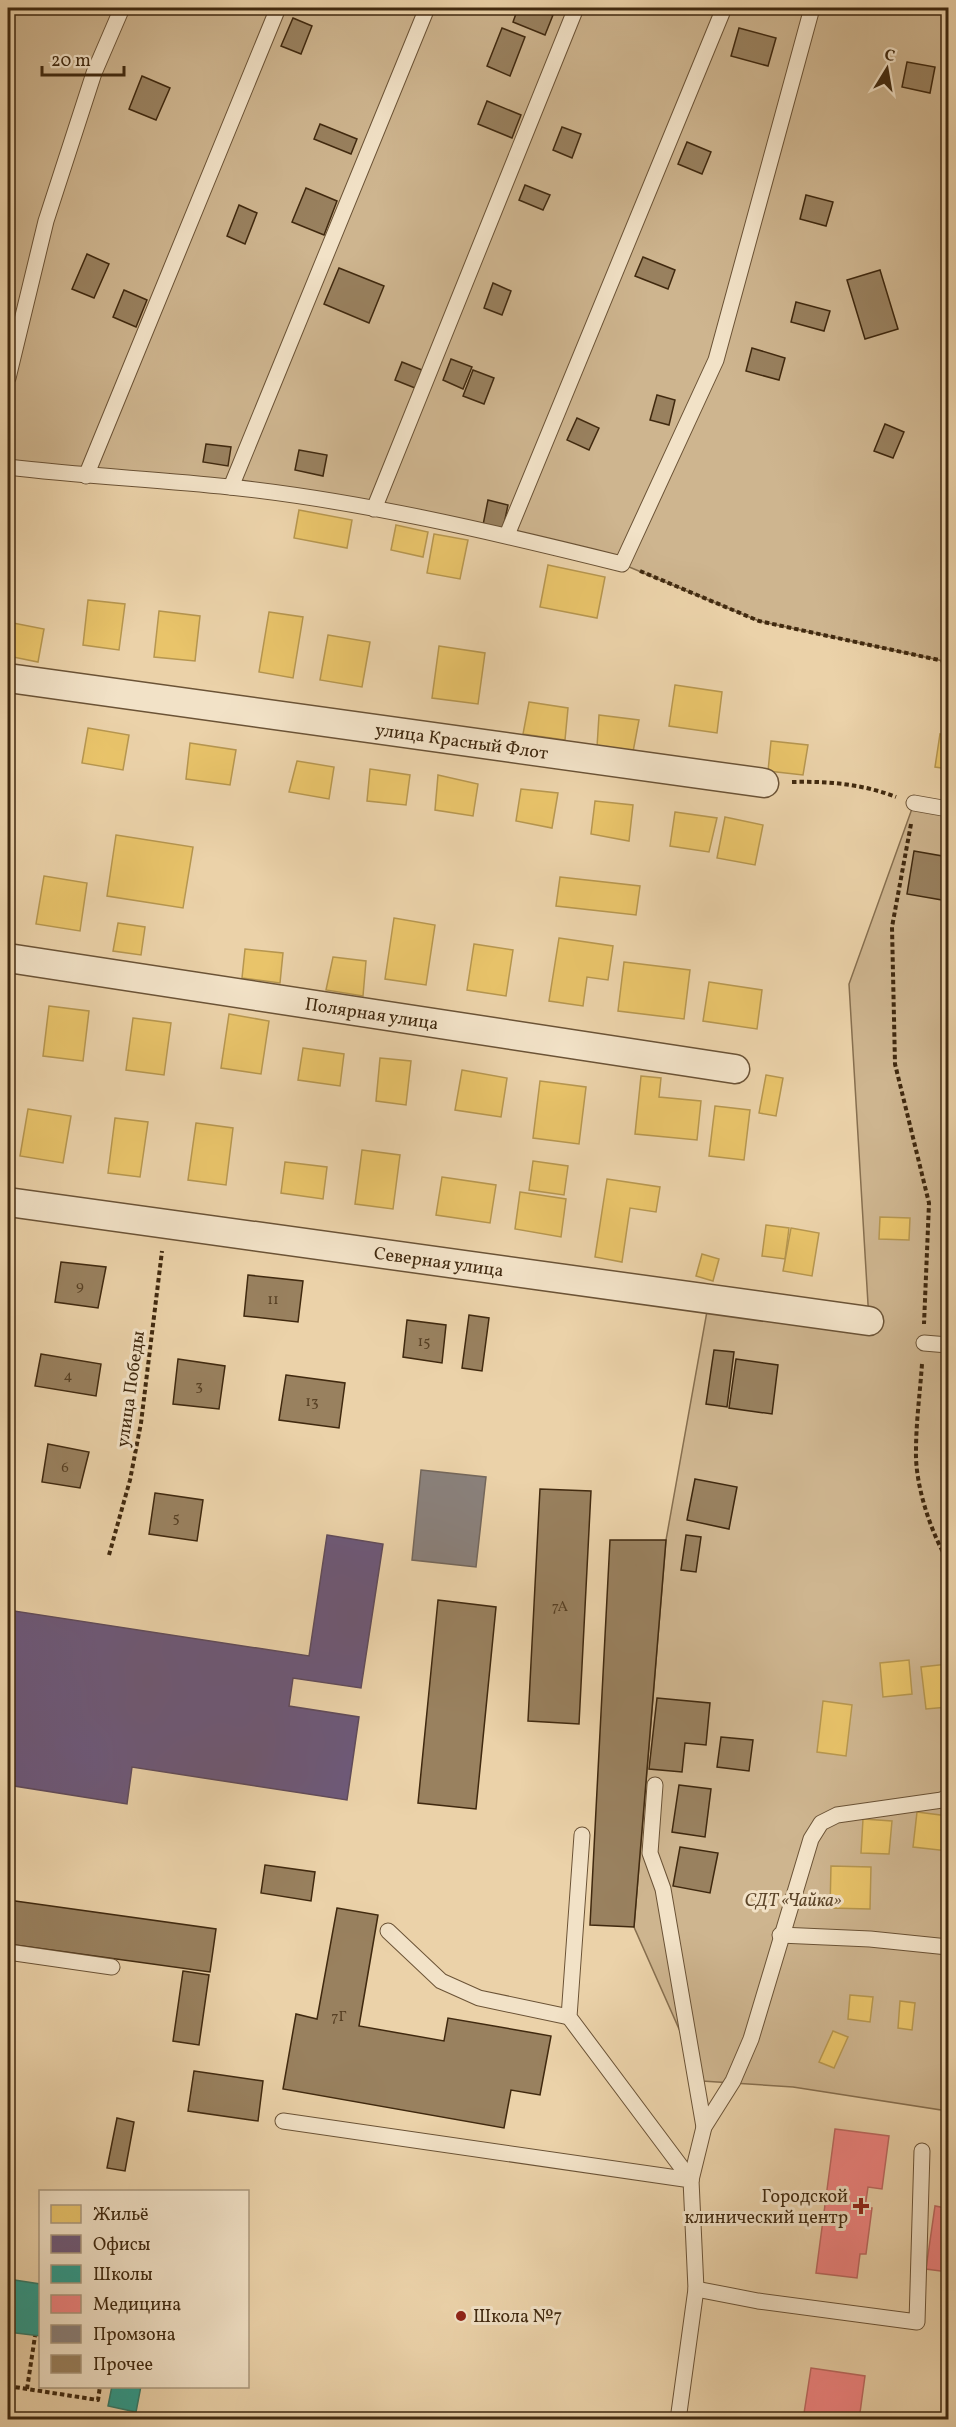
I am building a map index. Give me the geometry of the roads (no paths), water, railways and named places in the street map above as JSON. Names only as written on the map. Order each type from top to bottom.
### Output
[{"type":"street","name":"улица Красный Флот","points":[[8,678],[764,783]]},
{"type":"street","name":"Полярная улица","points":[[8,958],[735,1069]]},
{"type":"street","name":"Северная улица","points":[[8,1202],[869,1321]]},
{"type":"lane","points":[[8,378],[46,221],[94,73],[122,8]]},
{"type":"lane","points":[[86,476],[278,8]]},
{"type":"lane","points":[[231,487],[426,8]]},
{"type":"lane","points":[[375,508],[576,8]]},
{"type":"lane","points":[[507,535],[724,8]]},
{"type":"lane","points":[[8,467],[86,476],[231,487],[375,508],[507,535],[622,564],[716,360],[812,8]]},
{"type":"lane","points":[[914,803],[948,809]]},
{"type":"lane","points":[[924,1343],[948,1345]]},
{"type":"lane","points":[[656,1785],[650,1853],[663,1888],[704,2127]]},
{"type":"lane","points":[[678,2420],[696,2289],[690,2180],[704,2127],[733,2081],[751,2039],[780,1935],[811,1839],[820,1823],[837,1815],[942,1800],[948,1796]]},
{"type":"lane","points":[[582,1835],[569,2017],[690,2180]]},
{"type":"lane","points":[[388,1931],[441,1982],[479,1998],[569,2017]]},
{"type":"lane","points":[[780,1935],[870,1939],[948,1947]]},
{"type":"lane","points":[[8,1952],[112,1967]]},
{"type":"lane","points":[[283,2121],[690,2180]]},
{"type":"lane","points":[[696,2289],[758,2301],[916,2322],[922,2151]]},
{"type":"place","name":"Городской клинический центр","points":[[861,2206]]},
{"type":"place","name":"Школа №7","points":[[461,2316]]},
{"type":"park label","name":"СДТ «Чайка»","points":[[793,1900]]}]
